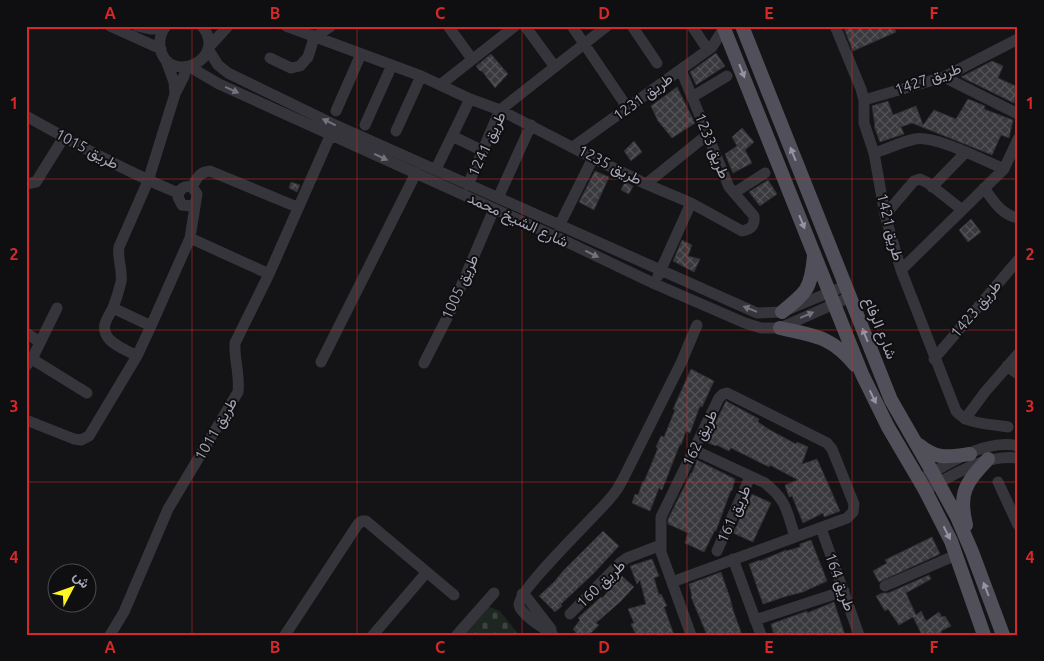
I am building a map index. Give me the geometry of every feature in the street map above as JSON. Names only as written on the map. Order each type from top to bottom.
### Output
[{"type":"main road","name":"شارع الرفاع","points":[[742,26],[891,400],[957,517],[1003,635]]},
{"type":"main road","points":[[724,27],[862,374],[888,427],[922,485],[951,541],[984,635]]},
{"type":"main road","points":[[782,312],[802,296],[809,286],[814,253]]},
{"type":"main road","points":[[780,328],[809,334],[835,344],[862,374]]},
{"type":"main road","points":[[914,441],[927,452],[936,456],[946,457],[970,454]]},
{"type":"main road","points":[[972,552],[963,512],[962,498],[970,480],[988,460]]},
{"type":"street","points":[[110,26],[163,54]]},
{"type":"street","points":[[137,26],[150,29],[165,28],[160,42],[174,82],[175,94]]},
{"type":"street","points":[[202,26],[208,38],[208,48]]},
{"type":"street","points":[[137,356],[115,344],[105,333],[104,327],[105,321],[113,308],[121,282],[119,247],[148,181],[175,94],[188,67],[198,63],[204,57],[208,48],[228,26]]},
{"type":"street","name":"طريق 1235","points":[[286,26],[314,38],[421,76],[500,110],[646,184],[691,203],[742,231],[750,229]]},
{"type":"street","points":[[270,58],[291,68],[300,66],[308,57],[314,38],[332,26]]},
{"type":"street","points":[[448,26],[472,59]]},
{"type":"street","points":[[525,26],[555,67]]},
{"type":"street","points":[[572,26],[627,107]]},
{"type":"street","name":"طريق 1241","points":[[468,185],[500,110],[608,26]]},
{"type":"street","points":[[632,26],[657,63]]},
{"type":"street","points":[[692,26],[710,48],[732,48]]},
{"type":"street","name":"طريق 1421","points":[[835,26],[864,100],[864,123],[874,153],[885,215],[901,270],[934,359],[956,411],[965,420]]},
{"type":"street","points":[[440,84],[513,27]]},
{"type":"street","name":"طريق 1231","points":[[573,147],[710,48],[724,27]]},
{"type":"street","name":"طريق 1427","points":[[864,100],[944,77],[1018,39]]},
{"type":"street","name":"شارع الشيخ محمد","points":[[208,48],[218,65],[228,73],[333,124],[436,169],[468,185],[496,204],[565,241],[655,284],[745,323],[761,328],[780,328],[848,291]]},
{"type":"street","name":"شارع الشيخ محمد","points":[[163,54],[175,66],[188,67],[219,84],[416,173],[559,226],[757,313],[782,312],[832,298]]},
{"type":"street","points":[[336,112],[361,54]]},
{"type":"street","points":[[365,125],[392,65]]},
{"type":"street","name":"طريق 1233","points":[[680,70],[729,187],[754,216],[754,225],[750,229]]},
{"type":"street","points":[[396,131],[421,76]]},
{"type":"street","name":"طريق 1233","points":[[692,97],[727,76]]},
{"type":"street","points":[[944,77],[1018,114]]},
{"type":"street","points":[[436,169],[470,98]]},
{"type":"street","name":"طريق 1015","points":[[26,116],[64,138],[148,181],[178,192]]},
{"type":"street","points":[[496,204],[531,125]]},
{"type":"street","name":"طريق 1011","points":[[110,635],[124,612],[168,509],[238,392],[239,380],[234,352],[235,343],[331,134]]},
{"type":"street","points":[[646,184],[707,135]]},
{"type":"street","points":[[452,136],[483,151]]},
{"type":"street","points":[[26,184],[36,182],[64,138]]},
{"type":"street","points":[[874,153],[916,139],[930,140],[966,152],[1004,169]]},
{"type":"street","points":[[901,270],[1004,169],[1018,139]]},
{"type":"street","points":[[932,187],[966,152]]},
{"type":"street","points":[[559,226],[593,158]]},
{"type":"street","points":[[192,187],[198,176],[203,172],[210,171],[297,206]]},
{"type":"street","points":[[321,362],[416,173]]},
{"type":"street","name":"طريق 1233","points":[[734,193],[765,173]]},
{"type":"street","points":[[885,215],[914,181],[920,179],[961,210]]},
{"type":"street","points":[[192,187],[184,187],[178,192],[179,202],[182,205],[191,206],[195,203]]},
{"type":"street","points":[[26,420],[74,439],[81,440],[89,436],[137,356],[190,238],[197,194],[192,187]]},
{"type":"street","points":[[984,188],[1000,209],[1008,215],[1018,218]]},
{"type":"street","points":[[655,284],[691,203]]},
{"type":"street","name":"طريق 1005","points":[[424,364],[451,310],[496,204]]},
{"type":"street","points":[[190,238],[268,274]]},
{"type":"street","name":"طريق 1423","points":[[934,359],[1018,260]]},
{"type":"street","points":[[56,308],[29,362],[87,393]]},
{"type":"street","points":[[113,308],[151,326]]},
{"type":"street","points":[[554,635],[528,599],[522,594],[612,496],[623,480],[681,362],[697,324]]},
{"type":"street","points":[[26,333],[40,342]]},
{"type":"street","points":[[1008,427],[965,420],[985,392],[1018,354]]},
{"type":"street","points":[[1007,366],[1018,374]]},
{"type":"street","name":"طريق 162","points":[[691,635],[661,552],[661,517],[723,394],[727,393],[827,443],[832,449],[854,504],[853,512],[847,518],[821,528]]},
{"type":"street","points":[[936,478],[970,454],[983,448],[999,444],[1018,446]]},
{"type":"street","points":[[694,450],[765,483],[783,500],[795,537]]},
{"type":"street","points":[[922,485],[936,478],[988,460],[1000,457],[1018,458]]},
{"type":"street","name":"طريق 161","points":[[718,551],[750,476]]},
{"type":"street","points":[[998,482],[1018,525]]},
{"type":"street","points":[[285,635],[358,524],[362,521],[366,521],[454,595]]},
{"type":"street","points":[[672,582],[821,528]]},
{"type":"street","name":"طريق 164","points":[[821,528],[859,635]]},
{"type":"street","name":"طريق 160","points":[[570,614],[620,563],[627,558],[661,545]]},
{"type":"street","points":[[885,586],[956,555]]},
{"type":"street","points":[[733,560],[761,635]]},
{"type":"street","points":[[373,635],[426,573]]},
{"type":"street","points":[[755,620],[844,591]]},
{"type":"street","points":[[458,635],[494,593]]},
{"type":"green space","points":[[487,606],[500,611],[519,635],[463,635]]},
{"type":"building","points":[[843,26],[894,26],[896,32],[853,51]]},
{"type":"building","points":[[716,53],[725,66],[696,85],[690,72]]},
{"type":"building","points":[[491,54],[508,74],[495,88],[476,66]]},
{"type":"building","points":[[992,61],[1003,66],[998,78],[1018,87],[1014,103],[961,77]]},
{"type":"building","points":[[677,87],[695,123],[672,138],[658,121],[651,106]]},
{"type":"building","points":[[968,99],[985,106],[984,109],[1013,120],[1009,138],[1001,135],[992,155],[912,123],[901,127],[904,134],[880,142],[874,126],[872,106],[888,101],[893,115],[916,106],[923,125],[934,110],[956,119]]},
{"type":"building","points":[[742,128],[754,142],[745,150],[752,163],[733,173],[725,154],[737,146],[732,137]]},
{"type":"building","points":[[634,141],[642,152],[631,161],[624,151]]},
{"type":"building","points":[[595,171],[609,177],[594,210],[579,202]]},
{"type":"building","points":[[768,180],[777,194],[760,206],[749,192]]},
{"type":"building","points":[[291,182],[300,185],[297,192],[289,188]]},
{"type":"building","points":[[625,182],[633,186],[629,194],[621,190]]},
{"type":"building","points":[[971,219],[981,232],[968,242],[959,230]]},
{"type":"building","points":[[682,240],[692,245],[688,256],[700,259],[694,272],[673,261]]},
{"type":"building","points":[[691,369],[714,381],[702,407],[700,406],[690,433],[686,431],[662,490],[659,488],[650,511],[632,503],[635,494],[638,495],[644,482],[661,436],[664,437],[675,410],[673,409]]},
{"type":"building","points":[[726,401],[759,419],[758,422],[770,430],[796,444],[797,442],[808,447],[802,464],[817,459],[840,511],[824,517],[823,513],[803,523],[792,496],[789,497],[785,485],[798,480],[731,448],[729,451],[706,442]]},
{"type":"building","points":[[697,460],[735,479],[716,531],[704,552],[685,543],[688,533],[668,524],[668,519]]},
{"type":"building","points":[[752,494],[771,503],[753,542],[733,533]]},
{"type":"building","points":[[603,531],[619,546],[555,612],[539,596]]},
{"type":"building","points":[[932,537],[940,554],[879,582],[873,571],[887,563],[885,560]]},
{"type":"building","points":[[811,540],[827,581],[803,592],[763,604],[749,564],[786,550],[800,547],[800,544]]},
{"type":"building","points":[[652,559],[659,576],[654,578],[659,595],[661,594],[667,606],[664,607],[674,635],[636,635],[631,624],[634,623],[628,609],[646,604],[640,580],[637,584],[630,566]]},
{"type":"building","points":[[721,572],[742,635],[707,635],[691,597],[689,584]]},
{"type":"building","points":[[929,575],[931,579],[906,593],[916,615],[921,611],[926,621],[939,612],[942,617],[945,616],[951,626],[941,631],[942,635],[922,635],[913,617],[899,625],[888,609],[885,611],[876,596],[888,593]]},
{"type":"building","points":[[622,576],[634,587],[596,623],[599,625],[589,635],[578,635],[573,629],[580,620],[578,618],[602,598]]},
{"type":"building","points":[[834,602],[845,635],[774,635],[771,624]]}]
